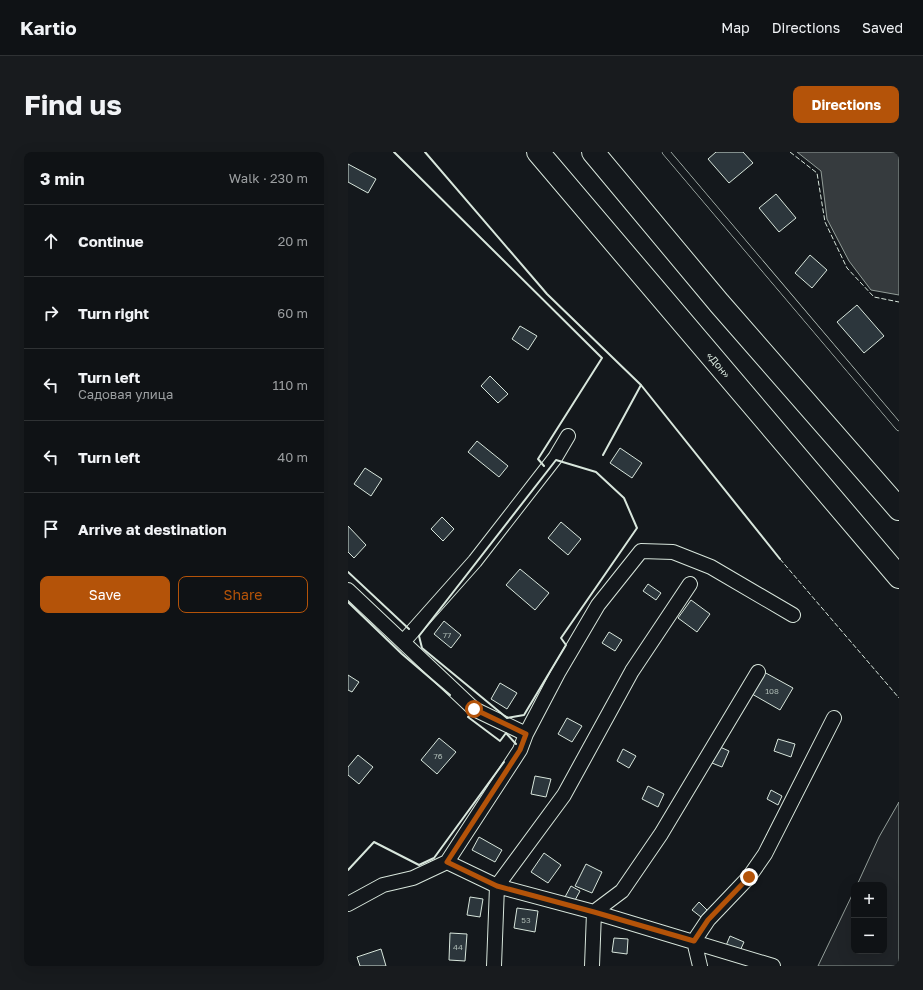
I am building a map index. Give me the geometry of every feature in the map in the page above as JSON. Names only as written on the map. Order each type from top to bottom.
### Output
[{"type":"highway","name":"«Дон»","points":[[538,152],[899,577]]},
{"type":"highway","points":[[593,152],[719,303],[899,509]]},
{"type":"street","points":[[403,642],[475,561],[555,458],[568,436]]},
{"type":"street","points":[[348,904],[383,885],[413,878],[447,862],[520,750],[526,734],[558,673],[598,605],[641,551],[673,552],[711,568],[793,614]]},
{"type":"street","points":[[494,966],[497,886],[564,795],[632,671],[690,584]]},
{"type":"street","points":[[348,590],[474,709],[526,734]]},
{"type":"street","points":[[594,912],[622,892],[660,834],[758,672]]},
{"type":"street","points":[[700,966],[694,941],[708,920],[749,877],[765,854],[834,718]]},
{"type":"street","points":[[447,862],[497,886],[594,912],[773,966]]},
{"type":"street","points":[[592,966],[594,912]]},
{"type":"lane","points":[[666,152],[899,427]]},
{"type":"shaded area","points":[[797,152],[899,152],[899,295],[871,290],[849,261],[827,219],[821,171]]},
{"type":"shaded area","points":[[899,802],[899,966],[818,966],[851,897],[851,954],[887,954],[887,882],[858,882],[879,837]]},
{"type":"building","points":[[716,152],[743,152],[753,163],[729,183],[708,159]]},
{"type":"building","points":[[348,164],[376,179],[368,193],[348,182]]},
{"type":"building","points":[[776,194],[796,218],[779,232],[759,208]]},
{"type":"building","points":[[810,255],[827,270],[812,288],[795,273]]},
{"type":"building","points":[[857,305],[884,336],[864,353],[837,322]]},
{"type":"building","points":[[520,326],[537,336],[528,350],[512,339]]},
{"type":"building","points":[[490,376],[508,394],[498,403],[481,386]]},
{"type":"building","points":[[477,441],[508,466],[499,477],[468,452]]},
{"type":"building","points":[[620,448],[642,463],[632,478],[610,463]]},
{"type":"building","points":[[365,468],[382,479],[371,496],[354,484]]},
{"type":"building","points":[[442,517],[454,529],[443,541],[431,529]]},
{"type":"building","points":[[561,522],[581,539],[568,555],[548,538]]},
{"type":"building","points":[[348,526],[366,545],[354,558],[348,552]]},
{"type":"building","points":[[520,569],[549,593],[535,610],[506,585]]},
{"type":"building","points":[[648,584],[661,593],[656,600],[643,591]]},
{"type":"building","points":[[691,600],[710,614],[697,632],[678,618]]},
{"type":"building","points":[[444,621],[461,635],[451,648],[434,634]]},
{"type":"building","points":[[609,632],[622,640],[615,651],[602,643]]},
{"type":"building","points":[[764,672],[793,688],[780,710],[752,694]]},
{"type":"building","points":[[348,675],[359,682],[352,692],[348,690]]},
{"type":"building","points":[[500,683],[517,693],[507,709],[491,699]]},
{"type":"building","points":[[567,718],[582,726],[572,742],[558,734]]},
{"type":"building","points":[[439,738],[456,752],[437,774],[421,760]]},
{"type":"building","points":[[778,739],[795,744],[791,757],[774,751]]},
{"type":"building","points":[[720,747],[729,751],[722,767],[712,763]]},
{"type":"building","points":[[623,749],[636,756],[629,768],[617,761]]},
{"type":"building","points":[[358,755],[373,767],[359,784],[348,775],[348,767]]},
{"type":"building","points":[[535,776],[551,779],[546,797],[531,794]]},
{"type":"building","points":[[648,786],[664,794],[658,807],[642,799]]},
{"type":"building","points":[[771,790],[782,796],[778,805],[767,799]]},
{"type":"building","points":[[479,837],[502,850],[495,862],[472,850]]},
{"type":"building","points":[[544,853],[561,865],[548,883],[531,872]]},
{"type":"building","points":[[586,864],[602,872],[592,893],[575,886]]},
{"type":"building","points":[[571,886],[580,891],[574,902],[565,897]]},
{"type":"building","points":[[470,897],[483,899],[480,917],[467,915]]},
{"type":"building","points":[[699,902],[707,910],[701,917],[692,910]]},
{"type":"building","points":[[517,908],[538,911],[535,932],[514,928]]},
{"type":"building","points":[[450,933],[467,934],[465,961],[449,960]]},
{"type":"building","points":[[730,936],[744,942],[739,953],[725,948]]},
{"type":"building","points":[[614,938],[628,939],[627,954],[612,952]]},
{"type":"building","points":[[381,949],[386,966],[360,966],[357,957]]},
{"type":"fence","points":[[790,152],[817,173],[825,222],[847,268],[874,297],[899,302]]},
{"type":"fence","points":[[780,559],[899,698]]},
{"type":"wall","points":[[394,152],[602,358],[538,459],[544,466]]},
{"type":"wall","points":[[425,152],[547,294],[641,385],[780,559]]},
{"type":"wall","points":[[603,455],[641,385]]},
{"type":"wall","points":[[556,460],[596,472],[624,498],[637,528],[561,638],[566,645],[524,715],[507,718],[422,648],[419,636],[556,460]]},
{"type":"wall","points":[[348,572],[409,629]]},
{"type":"wall","points":[[348,602],[402,654],[450,695]]},
{"type":"wall","points":[[469,713],[471,714],[468,717],[500,741],[506,733],[516,744]]},
{"type":"wall","points":[[348,870],[374,842],[419,865],[434,858],[504,762]]},
{"type":"route","points":[[474,709],[526,734],[520,750],[447,862],[497,886],[694,941],[708,920],[749,877]]}]
